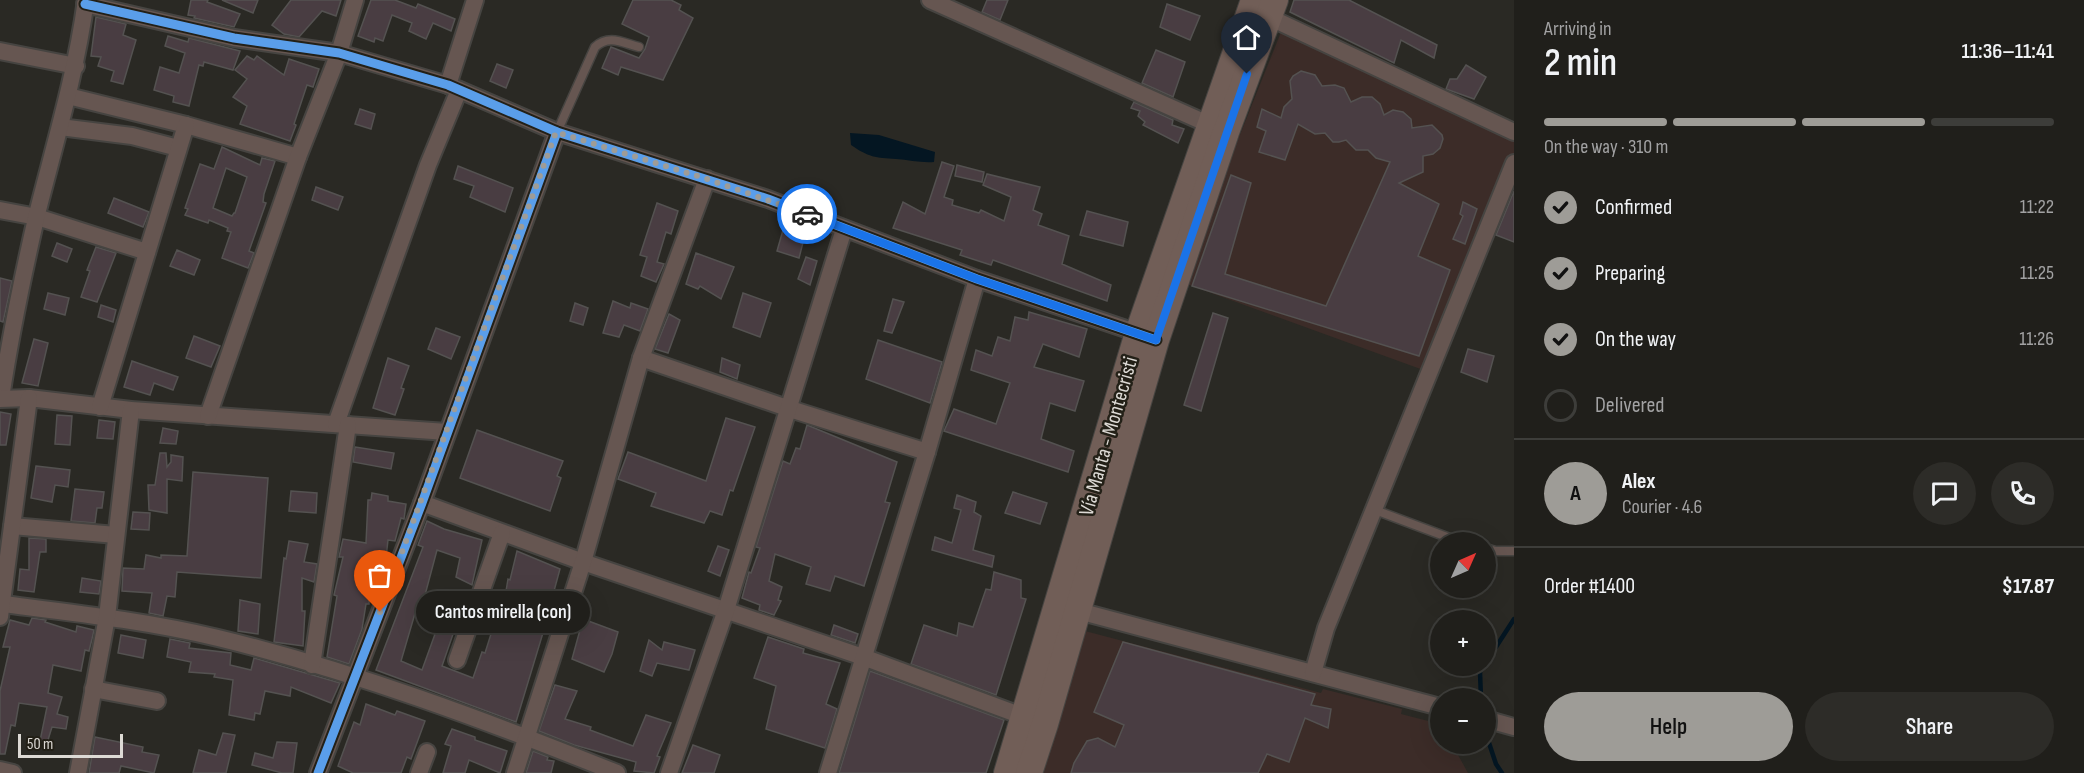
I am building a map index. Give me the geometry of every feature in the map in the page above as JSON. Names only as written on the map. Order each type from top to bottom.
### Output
[{"type":"main road","name":"Vía Manta - Montecristi","points":[[1029,773],[1035,720],[1147,336],[1262,7]]},
{"type":"main road","name":"Vía Manta - Montecristi","points":[[1007,773],[1035,720]]},
{"type":"street","points":[[208,416],[297,158],[339,53],[355,0]]},
{"type":"street","points":[[312,665],[342,425],[453,88],[476,0]]},
{"type":"street","points":[[930,0],[1218,128]]},
{"type":"street","points":[[447,432],[130,410],[29,398],[1,399],[3,362],[76,66],[86,2],[234,38],[339,53],[453,88],[556,132],[768,200],[977,279],[1147,336]]},
{"type":"street","points":[[1262,7],[1514,132]]},
{"type":"street","points":[[0,51],[76,66]]},
{"type":"street","points":[[68,96],[186,125],[297,158]]},
{"type":"street","points":[[100,406],[186,125]]},
{"type":"street","points":[[60,127],[132,136],[178,148]]},
{"type":"street","points":[[318,773],[422,503],[556,132]]},
{"type":"street","points":[[1314,673],[1326,628],[1514,163]]},
{"type":"street","points":[[515,773],[583,562],[641,358],[707,179]]},
{"type":"street","points":[[0,210],[37,217],[147,252]]},
{"type":"street","points":[[669,773],[726,610],[844,229]]},
{"type":"street","points":[[828,773],[927,452],[977,279]]},
{"type":"street","points":[[641,358],[790,409],[927,452]]},
{"type":"street","points":[[29,398],[1,610],[107,617],[217,638],[356,678],[526,737],[617,773]]},
{"type":"street","points":[[78,773],[107,617],[130,410]]},
{"type":"street","points":[[422,503],[583,562],[862,657],[1035,720]]},
{"type":"street","points":[[12,526],[116,535]]},
{"type":"street","points":[[457,660],[502,533]]},
{"type":"street","points":[[1068,608],[1430,704]]},
{"type":"street","points":[[93,689],[157,701]]},
{"type":"street","points":[[1496,722],[1514,727]]},
{"type":"street","points":[[419,773],[427,752]]},
{"type":"street","points":[[0,770],[13,773]]},
{"type":"lane","points":[[556,132],[595,47],[608,39],[639,47]]},
{"type":"lane","points":[[1374,510],[1433,532]]},
{"type":"lane","points":[[1496,551],[1514,550]]},
{"type":"shaded area","points":[[1285,22],[1514,130],[1514,159],[1426,371],[1181,282]]},
{"type":"shaded area","points":[[1085,631],[1321,693],[1323,689],[1402,709],[1401,714],[1430,721],[1430,754],[1458,754],[1468,773],[1038,773]]},
{"type":"water","points":[[850,133],[879,135],[935,152],[934,162],[872,156],[851,145]]},
{"type":"building","points":[[191,0],[208,0],[207,2],[240,14],[234,27],[194,18],[195,16],[188,15]]},
{"type":"building","points":[[222,0],[258,0],[253,13]]},
{"type":"building","points":[[291,0],[341,0],[336,16],[322,11],[299,37],[284,34],[272,25]]},
{"type":"building","points":[[371,0],[395,0],[416,8],[418,4],[455,19],[451,31],[433,23],[426,39],[409,31],[412,23],[392,15],[383,41],[375,38],[374,42],[358,36]]},
{"type":"building","points":[[633,0],[671,0],[681,5],[679,10],[693,18],[663,80],[621,67],[618,75],[602,68],[611,47],[639,58],[645,49],[649,37],[622,24]]},
{"type":"building","points":[[987,0],[1008,0],[1000,20],[982,12]]},
{"type":"building","points":[[1294,0],[1349,0],[1437,45],[1434,58],[1401,40],[1394,63],[1290,12]]},
{"type":"building","points":[[1167,4],[1200,16],[1190,40],[1160,27]]},
{"type":"building","points":[[96,17],[126,24],[123,35],[136,40],[123,84],[111,81],[114,71],[98,66],[101,57],[91,56]]},
{"type":"building","points":[[168,36],[188,42],[189,38],[240,51],[233,70],[204,62],[203,66],[199,65],[189,106],[173,102],[174,96],[154,90],[160,67],[179,73],[185,53],[165,46]]},
{"type":"building","points":[[1156,50],[1185,62],[1173,97],[1142,83]]},
{"type":"building","points":[[247,56],[254,60],[257,56],[284,75],[289,59],[319,69],[313,87],[307,85],[290,141],[240,124],[247,106],[233,97],[247,79],[235,70]]},
{"type":"building","points":[[497,64],[513,70],[506,88],[490,81]]},
{"type":"building","points":[[1466,65],[1486,77],[1474,99],[1446,89],[1450,79],[1457,79]]},
{"type":"building","points":[[1301,71],[1315,75],[1322,86],[1335,85],[1344,88],[1351,102],[1362,97],[1372,97],[1380,104],[1384,115],[1393,110],[1403,112],[1411,119],[1412,128],[1432,125],[1442,135],[1440,148],[1433,154],[1423,156],[1423,172],[1399,183],[1439,204],[1418,256],[1450,270],[1419,356],[1192,286],[1231,175],[1251,183],[1225,274],[1326,306],[1390,162],[1376,158],[1368,150],[1356,150],[1346,140],[1333,142],[1325,133],[1315,134],[1298,124],[1285,160],[1259,152],[1266,131],[1257,127],[1262,109],[1281,118],[1284,107],[1292,99],[1290,81]]},
{"type":"building","points":[[1134,102],[1173,120],[1172,125],[1184,129],[1178,143],[1143,125],[1145,122],[1138,116],[1140,111],[1131,108]]},
{"type":"building","points":[[360,109],[375,114],[371,129],[355,124]]},
{"type":"building","points":[[222,147],[260,165],[262,158],[275,161],[264,194],[263,202],[266,203],[249,251],[254,253],[248,268],[222,258],[231,232],[227,231],[228,228],[209,220],[208,223],[185,215],[188,209],[185,208],[200,164],[214,169]],"holes":[[[226,168],[247,177],[232,216],[213,208]]]},
{"type":"building","points":[[942,162],[954,166],[944,197],[953,200],[952,205],[979,213],[981,210],[1004,221],[1011,197],[983,185],[987,174],[1040,187],[1033,210],[1042,214],[1038,225],[1069,236],[1062,264],[1111,285],[1107,301],[993,260],[991,265],[960,255],[962,250],[893,228],[903,202],[925,214]]},
{"type":"building","points":[[957,165],[984,172],[982,182],[955,176]]},
{"type":"building","points":[[458,166],[513,188],[505,212],[470,197],[474,186],[454,179]]},
{"type":"building","points":[[316,187],[343,197],[338,210],[312,200]]},
{"type":"building","points":[[1514,191],[1514,242],[1496,235]]},
{"type":"building","points":[[114,198],[149,212],[143,227],[108,213]]},
{"type":"building","points":[[1463,202],[1477,209],[1465,244],[1453,239],[1463,216],[1460,214]]},
{"type":"building","points":[[657,203],[678,211],[671,234],[666,232],[657,262],[664,264],[656,282],[641,276],[647,257],[640,255]]},
{"type":"building","points":[[1087,211],[1128,222],[1123,246],[1080,235]]},
{"type":"building","points":[[785,223],[806,231],[799,258],[777,251]]},
{"type":"building","points":[[57,243],[72,249],[67,262],[52,256]]},
{"type":"building","points":[[96,247],[116,253],[97,302],[81,297],[90,271],[87,270]]},
{"type":"building","points":[[177,250],[200,260],[194,275],[170,266]]},
{"type":"building","points":[[696,253],[734,267],[721,299],[700,286],[698,289],[686,284]]},
{"type":"building","points":[[806,257],[817,261],[810,285],[798,279]]},
{"type":"building","points":[[0,278],[12,281],[3,322],[0,321]]},
{"type":"building","points":[[48,293],[69,298],[65,315],[44,309]]},
{"type":"building","points":[[743,293],[771,303],[760,337],[733,327]]},
{"type":"building","points":[[893,299],[904,302],[892,333],[884,331]]},
{"type":"building","points":[[613,301],[630,308],[631,303],[648,309],[640,331],[624,325],[619,337],[603,333]]},
{"type":"building","points":[[575,303],[588,308],[583,325],[570,321]]},
{"type":"building","points":[[101,305],[116,310],[113,322],[98,317]]},
{"type":"building","points":[[1029,312],[1087,329],[1079,357],[1043,344],[1034,367],[1084,381],[1075,411],[1050,403],[1041,439],[1074,451],[1068,472],[944,431],[954,409],[996,424],[1010,383],[971,370],[976,350],[992,356],[998,337],[1010,341],[1015,317],[1028,320]]},
{"type":"building","points":[[1213,313],[1228,318],[1201,411],[1184,405]]},
{"type":"building","points":[[669,314],[680,320],[668,353],[655,349]]},
{"type":"building","points":[[436,328],[460,337],[451,359],[428,349]]},
{"type":"building","points":[[194,336],[220,346],[211,367],[186,358]]},
{"type":"building","points":[[34,339],[48,343],[38,386],[22,383]]},
{"type":"building","points":[[878,340],[942,362],[930,403],[866,379]]},
{"type":"building","points":[[1468,349],[1494,356],[1487,382],[1461,372]]},
{"type":"building","points":[[388,358],[409,366],[395,415],[373,408]]},
{"type":"building","points":[[722,358],[740,365],[737,379],[720,372]]},
{"type":"building","points":[[132,361],[178,377],[173,390],[154,383],[150,395],[124,387]]},
{"type":"building","points":[[0,412],[11,414],[6,445],[0,445]]},
{"type":"building","points":[[57,415],[72,416],[70,445],[55,444]]},
{"type":"building","points":[[726,418],[755,427],[733,491],[730,490],[722,515],[710,511],[704,523],[651,506],[656,493],[618,479],[628,452],[706,481]]},
{"type":"building","points":[[99,420],[115,422],[113,439],[97,438]]},
{"type":"building","points":[[807,425],[897,462],[885,502],[890,503],[864,586],[835,576],[830,591],[806,584],[811,567],[775,554],[769,581],[782,587],[778,600],[781,601],[774,615],[759,610],[760,605],[742,598],[749,572],[751,573],[760,548],[756,547],[783,461],[790,464],[796,448],[800,449]]},
{"type":"building","points":[[163,428],[178,431],[176,444],[160,443]]},
{"type":"building","points":[[477,430],[563,461],[557,476],[561,478],[550,511],[460,478]]},
{"type":"building","points":[[355,447],[394,453],[391,469],[353,462]]},
{"type":"building","points":[[160,453],[166,453],[167,467],[171,462],[171,455],[183,457],[182,481],[167,479],[167,513],[149,510],[148,485],[155,485]]},
{"type":"building","points":[[36,466],[70,470],[68,487],[55,485],[52,502],[31,498]]},
{"type":"building","points":[[193,472],[268,478],[261,578],[177,572],[175,597],[167,596],[163,616],[149,613],[152,593],[122,591],[123,568],[144,569],[146,555],[161,558],[161,555],[187,556]]},
{"type":"building","points":[[75,489],[104,492],[102,508],[97,508],[95,523],[71,521]]},
{"type":"building","points":[[291,491],[317,493],[316,513],[289,511]]},
{"type":"building","points":[[1013,492],[1047,503],[1040,524],[1005,513]]},
{"type":"building","points":[[372,493],[388,496],[388,501],[406,504],[404,519],[401,518],[395,541],[388,540],[386,558],[383,557],[377,586],[369,585],[369,604],[366,604],[362,629],[349,664],[327,657],[337,596],[334,595],[343,557],[339,557],[343,539],[366,543],[368,500],[371,500]]},
{"type":"building","points":[[957,495],[976,502],[974,512],[981,516],[973,550],[994,556],[992,567],[932,550],[935,537],[952,543],[961,510],[954,508]]},
{"type":"building","points":[[133,512],[150,513],[149,530],[131,529]]},
{"type":"building","points":[[427,521],[444,529],[482,540],[472,585],[456,577],[460,558],[437,550],[425,595],[461,611],[442,666],[473,678],[482,652],[485,653],[503,596],[505,597],[517,551],[560,569],[516,722],[376,670],[423,547],[418,545]],"holes":[[[416,610],[439,617],[422,670],[401,661]]]},
{"type":"building","points":[[29,538],[46,539],[46,552],[40,552],[34,592],[18,590],[20,569],[29,570]]},
{"type":"building","points":[[289,541],[308,544],[304,562],[317,564],[314,582],[302,578],[302,611],[305,611],[303,646],[274,642],[284,558],[286,559]]},
{"type":"building","points":[[718,546],[729,550],[720,576],[708,571]]},
{"type":"building","points":[[994,572],[1021,580],[1021,598],[1026,599],[996,695],[911,664],[924,625],[957,636],[959,623],[973,627],[986,589],[991,590]]},
{"type":"building","points":[[82,578],[101,581],[99,594],[80,592]]},
{"type":"building","points":[[240,600],[260,604],[258,634],[238,631]]},
{"type":"building","points":[[32,618],[46,620],[45,622],[76,632],[77,626],[94,630],[92,639],[89,651],[85,650],[81,671],[53,665],[48,693],[62,697],[57,714],[68,717],[66,729],[52,727],[47,743],[40,741],[47,707],[19,703],[15,726],[11,725],[5,754],[0,754],[0,691],[10,647],[3,647],[10,620],[29,625]]},
{"type":"building","points":[[583,619],[618,632],[604,672],[572,659]]},
{"type":"building","points":[[834,625],[858,634],[855,643],[831,635]]},
{"type":"building","points":[[121,635],[146,640],[143,658],[118,653]]},
{"type":"building","points":[[768,637],[804,649],[803,653],[840,663],[826,704],[837,709],[825,748],[766,729],[776,686],[754,678]]},
{"type":"building","points":[[170,639],[190,643],[189,648],[231,653],[230,665],[251,670],[254,658],[340,683],[331,703],[291,687],[290,696],[265,691],[260,714],[255,713],[254,720],[229,715],[233,680],[214,677],[215,674],[189,672],[191,662],[167,657]]},
{"type":"building","points":[[649,640],[662,650],[664,642],[695,650],[689,670],[657,663],[652,676],[640,671]]},
{"type":"building","points":[[1123,642],[1315,694],[1311,705],[1331,709],[1328,728],[1305,718],[1289,762],[1267,754],[1258,773],[1071,773],[1087,741],[1098,738],[1115,747],[1124,725],[1094,712]]},
{"type":"building","points":[[870,671],[1004,720],[986,773],[839,773]]},
{"type":"building","points":[[555,685],[577,691],[565,719],[591,727],[590,730],[633,746],[646,715],[671,723],[657,756],[660,757],[654,773],[634,771],[636,762],[574,745],[539,731]]},
{"type":"building","points":[[366,704],[395,715],[397,711],[425,721],[411,759],[407,757],[401,773],[353,773],[338,766],[354,722],[360,725]]},
{"type":"building","points":[[452,729],[507,751],[500,773],[469,760],[465,773],[443,773],[451,746],[445,744]]},
{"type":"building","points":[[223,733],[235,735],[226,773],[193,773],[199,750],[216,755]]},
{"type":"building","points":[[95,737],[143,747],[142,752],[159,755],[154,773],[121,766],[119,773],[89,773]]},
{"type":"building","points":[[277,742],[297,743],[293,773],[282,773],[252,765],[255,753],[273,758]]},
{"type":"building","points":[[693,745],[720,755],[714,773],[682,773]]},
{"type":"building","points":[[533,751],[548,757],[547,760],[554,761],[551,773],[526,773]]},
{"type":"waterway","points":[[1496,647],[1514,619]]},
{"type":"waterway","points":[[1480,676],[1481,688]]},
{"type":"waterway","points":[[1493,754],[1502,773]]},
{"type":"cycle path","points":[[85,4],[234,38],[339,53],[448,85],[557,132],[768,199],[977,279],[1156,340]]},
{"type":"cycle path","points":[[318,773],[422,503],[557,132]]},
{"type":"way so far","points":[[380,612],[422,503],[556,132],[707,179],[807,214]]},
{"type":"place","name":"Cantos mirella (con)","points":[[380,612]]},
{"type":"route","points":[[807,214],[977,279],[1156,340],[1247,74]]}]
